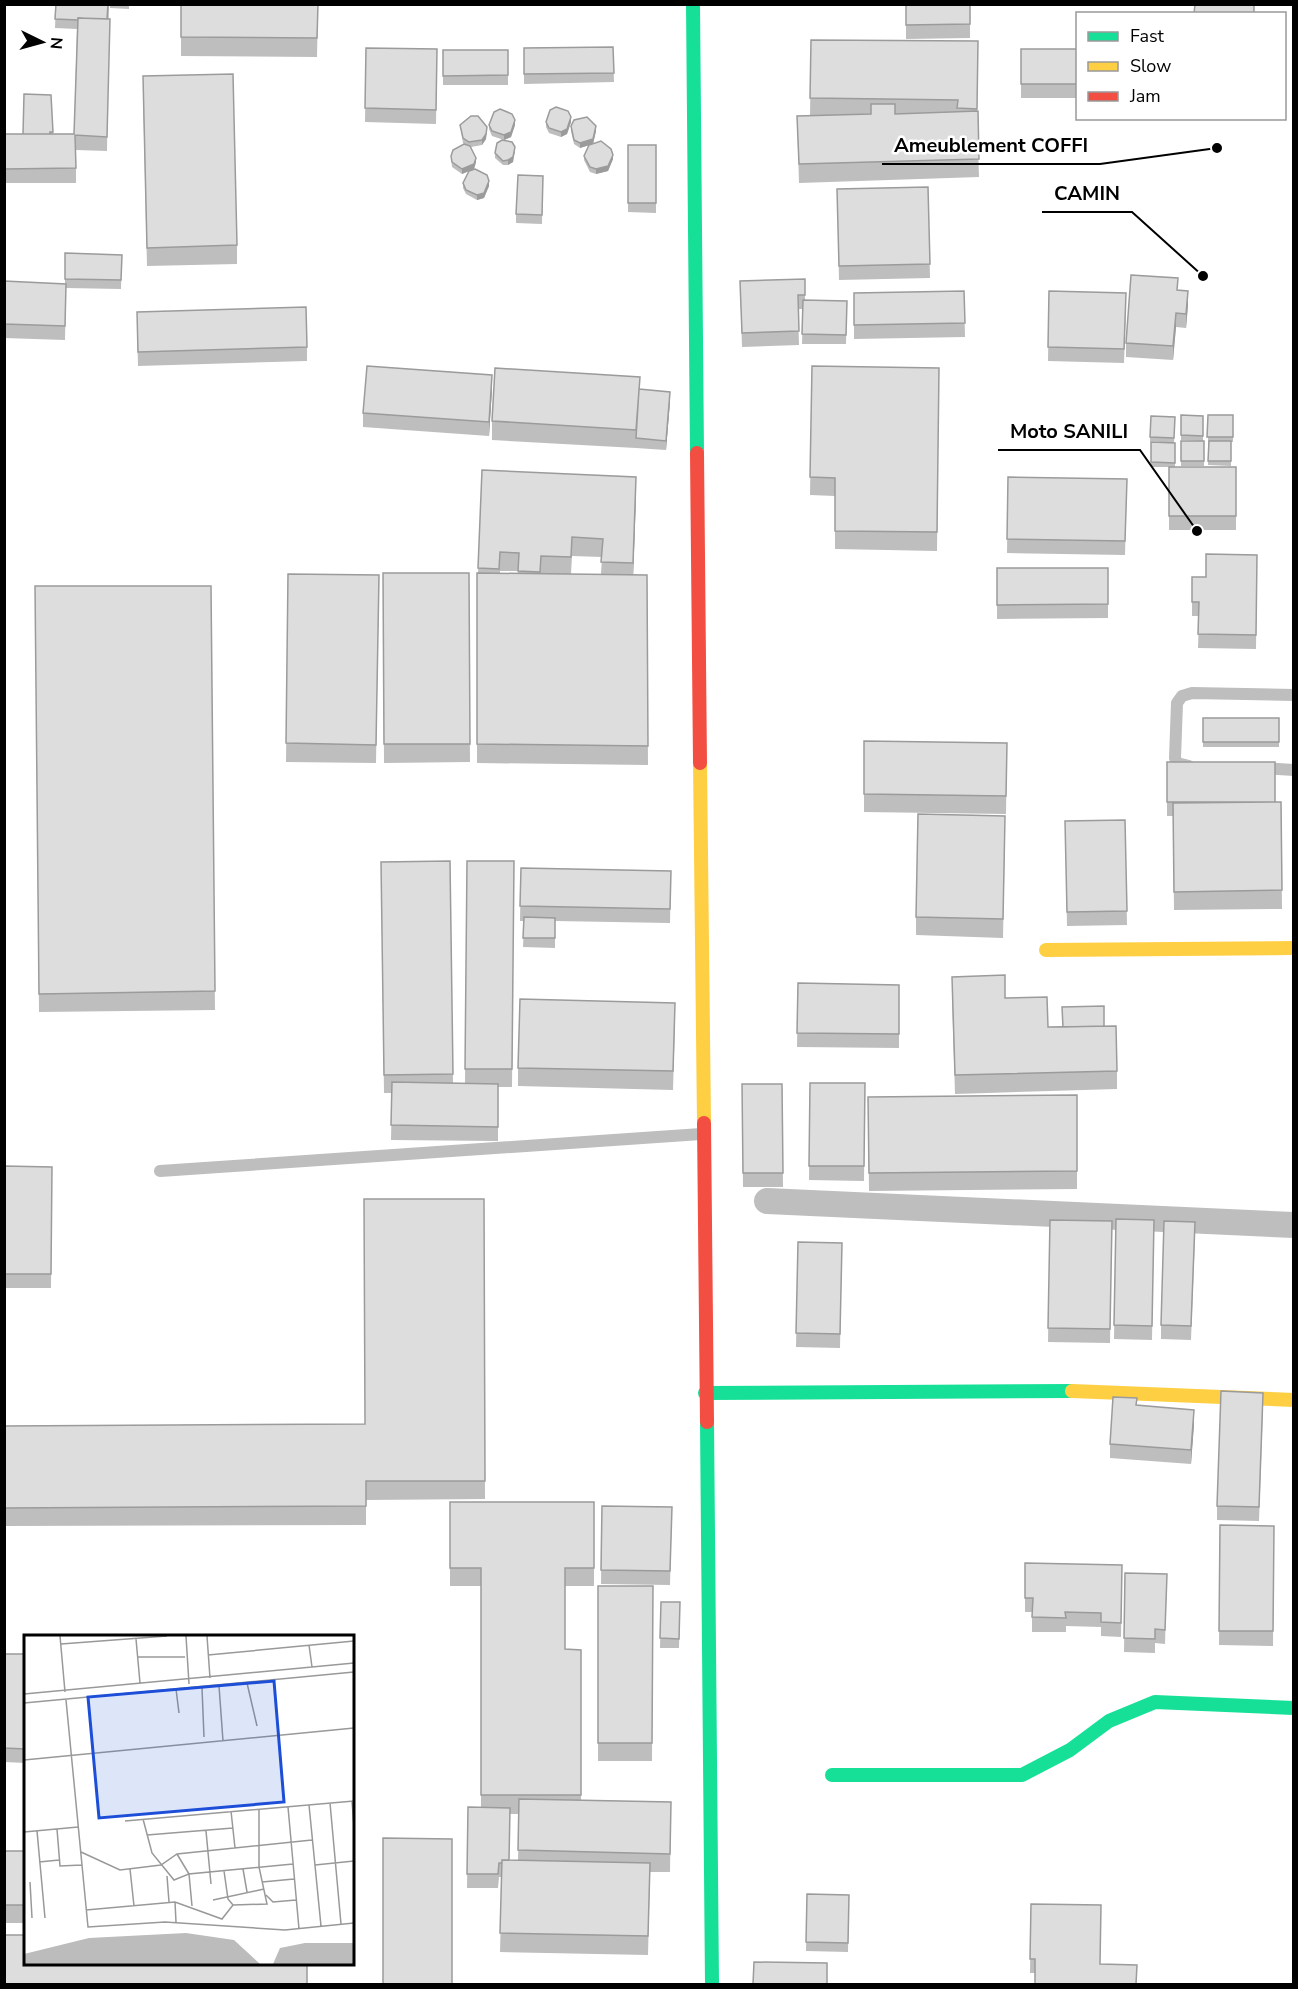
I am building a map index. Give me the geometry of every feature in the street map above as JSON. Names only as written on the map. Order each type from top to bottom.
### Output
[{"type":"street","points":[[693,4],[702,1134],[712,1984]]},
{"type":"street","points":[[1046,950],[1293,948]]},
{"type":"street","points":[[768,1201],[1293,1225]]},
{"type":"street","points":[[705,1393],[1040,1390],[1293,1400]]},
{"type":"street","points":[[832,1775],[1022,1775],[1070,1750],[1109,1721],[1155,1702],[1293,1708]]},
{"type":"lane","points":[[1205,766],[1183,765],[1177,763],[1175,758],[1177,704],[1182,696],[1192,693],[1293,695]]},
{"type":"lane","points":[[1249,768],[1293,770]]},
{"type":"lane","points":[[160,1171],[702,1134]]},
{"type":"building","points":[[56,4],[108,4],[107,19],[55,19]]},
{"type":"building","points":[[181,4],[318,4],[317,38],[181,37]]},
{"type":"building","points":[[906,4],[970,4],[970,24],[906,25]]},
{"type":"building","points":[[1195,4],[1254,4],[1254,12],[1194,12]]},
{"type":"building","points":[[78,18],[110,19],[107,137],[75,135],[76,168],[4,169],[4,134],[74,134]]},
{"type":"building","points":[[811,40],[978,41],[977,109],[957,108],[958,100],[810,98]]},
{"type":"building","points":[[613,47],[614,73],[524,74],[524,48]]},
{"type":"building","points":[[366,48],[437,49],[436,110],[365,108]]},
{"type":"building","points":[[1021,49],[1076,49],[1076,84],[1021,84]]},
{"type":"building","points":[[443,50],[508,50],[508,75],[443,76]]},
{"type":"building","points":[[233,74],[237,245],[147,248],[143,76]]},
{"type":"building","points":[[24,94],[51,95],[53,132],[23,134]]},
{"type":"building","points":[[871,104],[895,104],[895,114],[978,111],[979,159],[799,164],[797,116],[871,114]]},
{"type":"building","points":[[556,107],[568,111],[571,117],[567,129],[561,132],[549,128],[546,122],[550,110]]},
{"type":"building","points":[[500,109],[512,114],[515,120],[511,132],[504,135],[492,131],[489,125],[494,112]]},
{"type":"building","points":[[471,116],[478,116],[487,127],[482,140],[469,142],[463,138],[460,125]]},
{"type":"building","points":[[587,117],[596,126],[593,139],[580,143],[574,140],[571,126],[574,120]]},
{"type":"building","points":[[502,140],[512,142],[515,147],[513,157],[503,161],[495,153],[497,143]]},
{"type":"building","points":[[601,141],[611,149],[613,155],[608,166],[596,169],[590,167],[584,156],[589,145]]},
{"type":"building","points":[[464,144],[470,146],[476,158],[474,164],[462,169],[452,162],[451,156],[453,150]]},
{"type":"building","points":[[628,145],[656,145],[656,203],[628,203]]},
{"type":"building","points":[[475,169],[487,175],[489,181],[484,193],[477,195],[466,190],[463,183],[469,171]]},
{"type":"building","points":[[518,175],[543,176],[542,215],[516,214]]},
{"type":"building","points":[[928,187],[930,264],[839,266],[837,189]]},
{"type":"building","points":[[65,253],[122,255],[121,280],[65,279]]},
{"type":"building","points":[[1131,275],[1178,278],[1177,290],[1188,291],[1186,314],[1176,313],[1173,346],[1126,343]]},
{"type":"building","points":[[805,279],[805,295],[798,295],[799,331],[742,333],[740,281]]},
{"type":"building","points":[[4,281],[66,284],[65,326],[4,324]]},
{"type":"building","points":[[964,291],[965,323],[854,325],[854,293]]},
{"type":"building","points":[[1049,291],[1126,293],[1124,349],[1048,347]]},
{"type":"building","points":[[803,300],[847,301],[846,335],[802,334]]},
{"type":"building","points":[[306,307],[307,347],[138,352],[137,312]]},
{"type":"building","points":[[367,366],[492,375],[489,422],[363,413]]},
{"type":"building","points":[[812,366],[939,368],[937,532],[835,531],[835,478],[810,477]]},
{"type":"building","points":[[495,368],[640,377],[636,430],[492,421]]},
{"type":"building","points":[[639,389],[670,392],[666,441],[636,438]]},
{"type":"building","points":[[1181,415],[1203,416],[1203,436],[1181,435]]},
{"type":"building","points":[[1208,415],[1233,415],[1233,437],[1207,437]]},
{"type":"building","points":[[1151,416],[1175,417],[1174,438],[1150,437]]},
{"type":"building","points":[[1181,441],[1204,441],[1204,461],[1181,461]]},
{"type":"building","points":[[1209,441],[1231,441],[1231,461],[1208,461]]},
{"type":"building","points":[[1151,442],[1175,443],[1175,463],[1151,462]]},
{"type":"building","points":[[1169,467],[1236,467],[1236,516],[1169,516]]},
{"type":"building","points":[[482,470],[636,477],[633,563],[601,562],[603,539],[572,537],[571,557],[541,556],[540,572],[518,571],[519,553],[500,552],[499,569],[478,568]]},
{"type":"building","points":[[1008,477],[1127,479],[1125,541],[1007,539]]},
{"type":"building","points":[[1206,554],[1257,555],[1256,635],[1198,634],[1199,602],[1192,602],[1192,577],[1206,577]]},
{"type":"building","points":[[997,568],[1108,568],[1108,604],[997,605]]},
{"type":"building","points":[[383,573],[469,573],[470,744],[384,744]]},
{"type":"building","points":[[477,573],[647,575],[648,746],[477,744]]},
{"type":"building","points":[[288,574],[379,575],[376,745],[286,743]]},
{"type":"building","points":[[35,586],[211,586],[215,991],[39,994]]},
{"type":"building","points":[[1203,718],[1279,718],[1279,742],[1203,742]]},
{"type":"building","points":[[864,741],[1007,743],[1006,796],[864,794]]},
{"type":"building","points":[[1167,762],[1275,762],[1275,802],[1167,802]]},
{"type":"building","points":[[1281,802],[1282,890],[1174,892],[1173,803]]},
{"type":"building","points":[[918,814],[1005,816],[1003,919],[916,917]]},
{"type":"building","points":[[1125,820],[1127,911],[1067,912],[1065,821]]},
{"type":"building","points":[[450,861],[453,1074],[384,1075],[381,862]]},
{"type":"building","points":[[467,861],[514,861],[512,1069],[465,1069]]},
{"type":"building","points":[[521,868],[671,871],[670,909],[520,906]]},
{"type":"building","points":[[524,917],[555,918],[555,938],[523,938]]},
{"type":"building","points":[[1005,975],[1005,998],[1047,997],[1048,1027],[1116,1026],[1117,1071],[955,1075],[952,977]]},
{"type":"building","points":[[798,983],[899,985],[899,1034],[797,1033]]},
{"type":"building","points":[[520,999],[675,1003],[673,1071],[518,1068]]},
{"type":"building","points":[[1104,1006],[1104,1026],[1063,1027],[1062,1007]]},
{"type":"building","points":[[392,1082],[498,1084],[498,1127],[391,1125]]},
{"type":"building","points":[[810,1083],[865,1083],[864,1166],[809,1166]]},
{"type":"building","points":[[742,1084],[782,1084],[783,1173],[743,1173]]},
{"type":"building","points":[[1077,1095],[1077,1171],[869,1173],[868,1097]]},
{"type":"building","points":[[4,1166],[52,1167],[51,1274],[4,1274]]},
{"type":"building","points":[[364,1199],[484,1199],[485,1481],[366,1481],[366,1506],[4,1508],[4,1426],[365,1424]]},
{"type":"building","points":[[1116,1219],[1154,1220],[1152,1326],[1114,1325]]},
{"type":"building","points":[[1050,1220],[1112,1221],[1110,1329],[1048,1328]]},
{"type":"building","points":[[1164,1221],[1195,1222],[1191,1326],[1161,1325]]},
{"type":"building","points":[[798,1242],[842,1243],[840,1334],[796,1333]]},
{"type":"building","points":[[1221,1391],[1263,1393],[1259,1507],[1217,1506]]},
{"type":"building","points":[[1113,1397],[1137,1398],[1136,1405],[1194,1410],[1191,1450],[1110,1444]]},
{"type":"building","points":[[450,1502],[594,1502],[594,1568],[565,1568],[565,1649],[581,1650],[581,1795],[481,1795],[481,1568],[450,1568]]},
{"type":"building","points":[[602,1506],[672,1507],[670,1571],[601,1570]]},
{"type":"building","points":[[1220,1525],[1274,1526],[1273,1631],[1219,1631]]},
{"type":"building","points":[[1025,1563],[1122,1565],[1121,1623],[1101,1622],[1101,1613],[1065,1612],[1066,1618],[1032,1617],[1033,1598],[1025,1598]]},
{"type":"building","points":[[1125,1573],[1167,1574],[1165,1630],[1155,1629],[1155,1639],[1124,1638]]},
{"type":"building","points":[[598,1586],[653,1586],[652,1743],[598,1743]]},
{"type":"building","points":[[661,1602],[680,1602],[679,1639],[660,1638]]},
{"type":"building","points":[[4,1654],[24,1654],[24,1749],[4,1748]]},
{"type":"building","points":[[519,1799],[671,1802],[670,1854],[518,1850]]},
{"type":"building","points":[[468,1807],[510,1808],[509,1860],[502,1860],[502,1863],[499,1863],[498,1874],[467,1874]]},
{"type":"building","points":[[383,1838],[452,1839],[452,1984],[383,1984]]},
{"type":"building","points":[[4,1851],[24,1851],[24,1905],[4,1905]]},
{"type":"building","points":[[502,1860],[650,1863],[648,1936],[500,1933]]},
{"type":"building","points":[[807,1894],[849,1895],[848,1943],[806,1942]]},
{"type":"building","points":[[1031,1904],[1101,1905],[1100,1964],[1137,1965],[1136,1984],[1035,1984],[1035,1959],[1030,1959]]},
{"type":"building","points":[[4,1935],[24,1935],[24,1965],[307,1965],[307,1984],[4,1984]]},
{"type":"building","points":[[754,1962],[827,1963],[827,1984],[753,1984]]},
{"type":"traffic: fast","points":[[693,4],[697,453]]},
{"type":"traffic: fast","points":[[705,1393],[1072,1391]]},
{"type":"traffic: fast","points":[[707,1422],[712,1984]]},
{"type":"traffic: fast","points":[[832,1775],[1022,1775],[1070,1750],[1109,1721],[1155,1702],[1294,1708]]},
{"type":"traffic: slow","points":[[700,763],[704,1123]]},
{"type":"traffic: slow","points":[[1046,950],[1294,948]]},
{"type":"traffic: slow","points":[[1072,1391],[1294,1400]]},
{"type":"traffic: jam","points":[[697,453],[700,763]]},
{"type":"traffic: jam","points":[[704,1123],[707,1422]]},
{"type":"place","name":"Ameublement COFFI","points":[[1217,148]]},
{"type":"place","name":"CAMIN","points":[[1203,276]]},
{"type":"place","name":"Moto SANILI","points":[[1197,531]]}]
